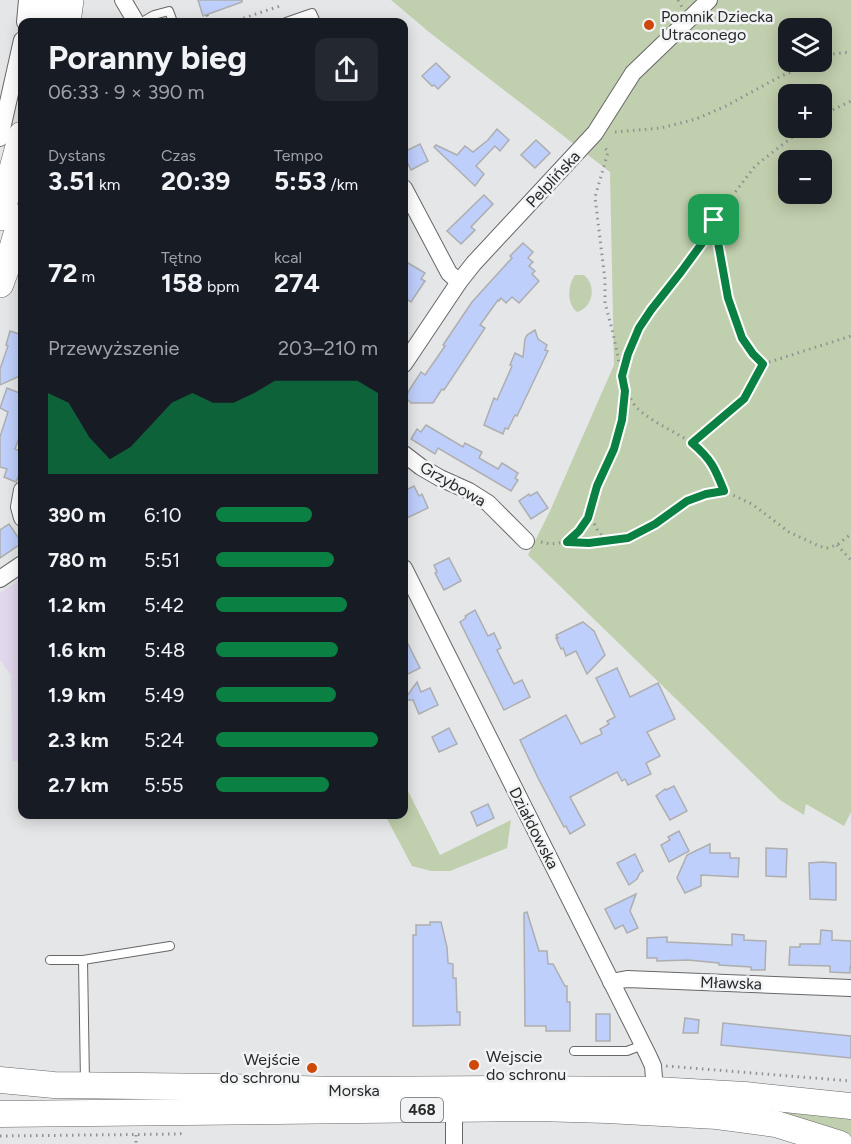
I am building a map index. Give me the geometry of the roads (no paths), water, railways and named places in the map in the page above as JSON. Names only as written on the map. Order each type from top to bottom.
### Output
[{"type":"highway","points":[[44,18],[46,0]]},
{"type":"highway","points":[[68,18],[70,0]]},
{"type":"highway","points":[[0,217],[18,150]]},
{"type":"highway","points":[[0,284],[18,231]]},
{"type":"main road","name":"Morska","points":[[0,1080],[85,1086],[336,1090],[502,1089],[654,1078],[745,1095],[851,1106]]},
{"type":"main road","name":"Morska","points":[[0,1114],[537,1108],[607,1110],[717,1116],[776,1124],[840,1144]]},
{"type":"street","points":[[25,18],[27,0]]},
{"type":"street","points":[[123,0],[134,18]]},
{"type":"street","name":"Pelplińska","points":[[408,358],[474,263],[596,133],[633,73],[709,0]]},
{"type":"street","points":[[0,138],[18,59]]},
{"type":"street","points":[[408,196],[449,273],[459,282]]},
{"type":"street","name":"Grzybowa","points":[[408,457],[440,478],[488,502],[526,541]]},
{"type":"street","points":[[0,579],[18,567]]},
{"type":"street","name":"Działdowska","points":[[408,576],[644,1046],[654,1078]]},
{"type":"street","name":"Mławska","points":[[611,982],[627,979],[851,988]]},
{"type":"street","points":[[454,1110],[454,1144]]},
{"type":"lane","points":[[149,18],[168,11],[171,18]]},
{"type":"lane","points":[[299,18],[312,14],[314,18]]},
{"type":"lane","points":[[50,960],[83,960],[170,946]]},
{"type":"lane","points":[[83,960],[85,1086]]},
{"type":"lane","points":[[574,1051],[627,1051],[644,1046]]},
{"type":"place","name":"Pomnik Dziecka Utraconego","points":[[649,25]]},
{"type":"place","name":"Wejscie do schronu","points":[[474,1065]]},
{"type":"place","name":"Wejście do schronu","points":[[312,1068]]}]
